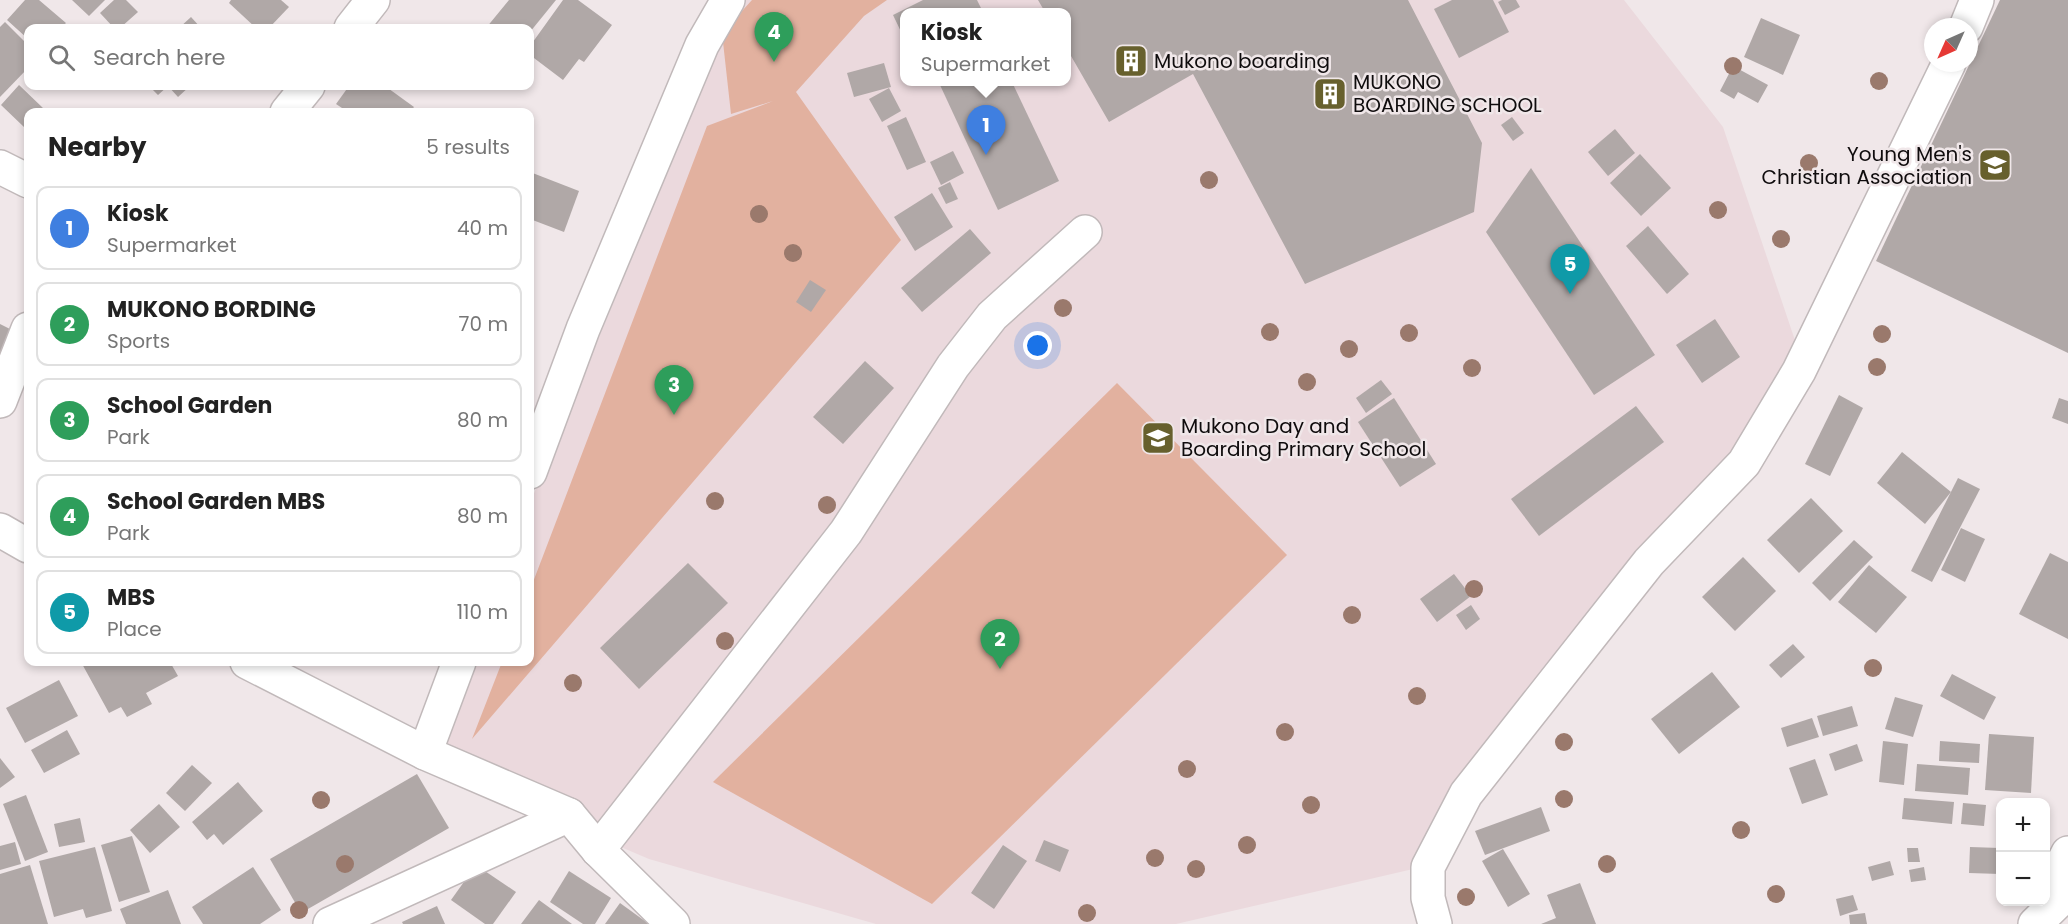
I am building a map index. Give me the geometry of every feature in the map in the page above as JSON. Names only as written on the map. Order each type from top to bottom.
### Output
[{"type":"street","points":[[354,24],[373,0]]},
{"type":"street","points":[[534,461],[583,329],[702,45],[728,0]]},
{"type":"street","points":[[1970,18],[1977,0]]},
{"type":"street","points":[[1435,924],[1428,898],[1428,867],[1466,795],[1649,562],[1744,463],[1799,371],[1946,72]]},
{"type":"street","points":[[291,108],[305,90]]},
{"type":"street","points":[[0,167],[24,179]]},
{"type":"street","points":[[598,850],[846,532],[953,366],[992,316],[1085,232]]},
{"type":"street","points":[[0,401],[24,339]]},
{"type":"street","points":[[0,530],[24,544]]},
{"type":"street","points":[[255,666],[425,753],[569,815],[598,850],[673,924]]},
{"type":"street","points":[[425,753],[458,666]]},
{"type":"street","points":[[330,924],[569,815]]},
{"type":"street","points":[[2050,889],[2068,853]]},
{"type":"street","points":[[2033,924],[2068,892]]},
{"type":"street","points":[[2033,924],[2041,906]]},
{"type":"shaded area","name":"Mukono Day and Boarding Primary School","points":[[739,0],[1624,0],[1723,127],[1806,373],[1426,866],[1176,924],[876,924],[649,859],[421,762],[461,666],[534,666],[534,493]]},
{"type":"shaded area","points":[[752,0],[887,0],[864,16],[796,92],[901,240],[472,739],[500,666],[534,666],[534,580],[707,126],[773,101],[731,114],[722,33]]},
{"type":"shaded area","points":[[1117,383],[1287,555],[932,904],[713,782]]},
{"type":"building","points":[[25,0],[39,0],[66,23],[24,24],[24,35],[7,20]]},
{"type":"building","points":[[72,0],[105,0],[89,16]]},
{"type":"building","points":[[114,0],[126,0],[138,12],[124,24],[110,24],[100,13]]},
{"type":"building","points":[[231,0],[281,0],[289,7],[273,24],[252,24],[229,3]]},
{"type":"building","points":[[509,0],[556,0],[534,27],[534,24],[489,24]]},
{"type":"building","points":[[563,0],[578,0],[612,25],[584,62],[579,59],[563,80],[534,58],[534,40]]},
{"type":"building","points":[[923,0],[977,0],[981,8],[907,8]]},
{"type":"building","name":"MUKONO BOARDING SCHOOL","points":[[1038,0],[1408,0],[1482,143],[1474,212],[1305,284],[1193,74],[1109,122],[1071,56],[1071,8],[1043,8]]},
{"type":"building","points":[[1452,0],[1493,0],[1509,32],[1459,58],[1434,9]]},
{"type":"building","points":[[1516,0],[1520,7],[1505,15],[1498,2]]},
{"type":"building","name":"Young Men's Christian Association","points":[[2000,0],[2068,0],[2068,353],[1876,261],[1966,72],[1978,72],[1978,46]]},
{"type":"building","points":[[900,12],[900,30],[893,15]]},
{"type":"building","points":[[191,17],[197,24],[183,24]]},
{"type":"building","points":[[1761,18],[1800,35],[1783,75],[1744,57]]},
{"type":"building","points":[[5,22],[24,41],[24,72],[0,97],[0,27]]},
{"type":"building","points":[[884,63],[891,87],[854,97],[847,73]]},
{"type":"building","points":[[1733,66],[1768,85],[1758,103],[1738,92],[1734,99],[1720,91]]},
{"type":"building","points":[[19,85],[43,108],[24,108],[24,127],[1,105]]},
{"type":"building","points":[[940,86],[1014,86],[1059,181],[998,210]]},
{"type":"building","points":[[889,88],[901,111],[882,122],[869,99]]},
{"type":"building","points":[[153,90],[164,90],[158,95]]},
{"type":"building","points":[[172,90],[186,90],[178,97]]},
{"type":"building","points":[[346,90],[391,90],[414,107],[342,108],[336,104]]},
{"type":"building","points":[[906,117],[926,162],[907,170],[887,126]]},
{"type":"building","points":[[1512,117],[1524,133],[1513,141],[1501,125]]},
{"type":"building","points":[[1615,129],[1635,153],[1608,176],[1588,152]]},
{"type":"building","points":[[953,151],[964,173],[941,185],[930,162]]},
{"type":"building","points":[[1640,154],[1671,188],[1641,216],[1610,183]]},
{"type":"building","points":[[1531,168],[1655,355],[1594,395],[1486,232]]},
{"type":"building","points":[[534,174],[579,191],[564,232],[534,221]]},
{"type":"building","points":[[950,182],[958,199],[946,204],[938,188]]},
{"type":"building","points":[[932,193],[953,227],[915,251],[894,217]]},
{"type":"building","points":[[1648,226],[1689,274],[1667,294],[1626,246]]},
{"type":"building","points":[[970,229],[991,253],[922,312],[901,288]]},
{"type":"building","points":[[810,280],[826,290],[811,312],[796,302]]},
{"type":"building","points":[[1715,319],[1740,357],[1702,383],[1676,345]]},
{"type":"building","points":[[0,324],[16,332],[0,368]]},
{"type":"building","points":[[865,361],[894,388],[843,444],[813,417]]},
{"type":"building","points":[[1381,380],[1392,394],[1366,413],[1356,398]]},
{"type":"building","points":[[1839,395],[1863,408],[1830,476],[1805,464]]},
{"type":"building","points":[[1394,398],[1436,464],[1400,487],[1358,422]]},
{"type":"building","points":[[2059,398],[2068,401],[2068,424],[2052,418]]},
{"type":"building","points":[[1636,406],[1664,442],[1539,536],[1511,499]]},
{"type":"building","points":[[1902,452],[1951,492],[1925,524],[1877,483]]},
{"type":"building","points":[[1958,478],[1980,489],[1932,582],[1911,571]]},
{"type":"building","points":[[1811,498],[1843,531],[1799,573],[1767,540]]},
{"type":"building","points":[[1961,528],[1985,539],[1965,582],[1941,570]]},
{"type":"building","points":[[1854,540],[1873,557],[1830,601],[1812,583]]},
{"type":"building","points":[[2050,553],[2068,562],[2068,639],[2019,614]]},
{"type":"building","points":[[1743,557],[1776,591],[1735,631],[1702,597]]},
{"type":"building","points":[[688,563],[728,603],[639,689],[600,648]]},
{"type":"building","points":[[1869,565],[1907,597],[1876,633],[1838,602]]},
{"type":"building","points":[[1454,574],[1471,596],[1437,622],[1420,599]]},
{"type":"building","points":[[1471,605],[1480,619],[1466,630],[1456,615]]},
{"type":"building","points":[[1793,644],[1805,657],[1781,678],[1769,665]]},
{"type":"building","points":[[83,666],[172,666],[178,676],[146,693],[152,704],[127,717],[121,707],[109,713]]},
{"type":"building","points":[[1712,672],[1740,707],[1679,754],[1651,719]]},
{"type":"building","points":[[1952,674],[1996,697],[1984,720],[1940,696]]},
{"type":"building","points":[[59,680],[78,716],[25,743],[6,708]]},
{"type":"building","points":[[1895,697],[1923,705],[1913,737],[1885,729]]},
{"type":"building","points":[[1852,706],[1858,726],[1823,736],[1817,716]]},
{"type":"building","points":[[1812,718],[1819,737],[1787,747],[1781,728]]},
{"type":"building","points":[[67,730],[80,754],[44,773],[31,750]]},
{"type":"building","points":[[1989,734],[2034,737],[2031,793],[1985,790]]},
{"type":"building","points":[[1883,741],[1908,744],[1904,785],[1879,782]]},
{"type":"building","points":[[1940,741],[1980,744],[1979,763],[1939,761]]},
{"type":"building","points":[[1857,744],[1863,761],[1835,771],[1829,754]]},
{"type":"building","points":[[0,758],[15,777],[0,788]]},
{"type":"building","points":[[1815,759],[1828,795],[1802,804],[1789,768]]},
{"type":"building","points":[[1917,764],[1970,768],[1968,795],[1915,791]]},
{"type":"building","points":[[192,765],[212,783],[185,811],[166,793]]},
{"type":"building","points":[[417,774],[449,828],[301,913],[270,859]]},
{"type":"building","points":[[238,782],[263,811],[223,845],[214,834],[207,840],[192,822]]},
{"type":"building","points":[[26,795],[48,852],[25,861],[3,804]]},
{"type":"building","points":[[1904,798],[1954,802],[1952,824],[1902,819]]},
{"type":"building","points":[[1963,803],[1986,805],[1984,826],[1961,824]]},
{"type":"building","points":[[159,804],[180,827],[150,853],[130,830]]},
{"type":"building","points":[[1541,807],[1550,831],[1485,855],[1475,831]]},
{"type":"building","points":[[80,818],[85,842],[59,847],[54,824]]},
{"type":"building","points":[[132,836],[150,892],[119,902],[101,845]]},
{"type":"building","points":[[1044,840],[1069,850],[1060,872],[1035,861]]},
{"type":"building","points":[[15,842],[21,864],[0,870],[0,846]]},
{"type":"building","points":[[1003,845],[1027,861],[994,909],[971,893]]},
{"type":"building","points":[[95,847],[112,911],[86,918],[83,909],[54,917],[39,861]]},
{"type":"building","points":[[1970,847],[1996,848],[1996,874],[1969,873]]},
{"type":"building","points":[[1907,848],[1918,848],[1920,862],[1908,862]]},
{"type":"building","points":[[1503,849],[1530,894],[1508,907],[1482,861]]},
{"type":"building","points":[[1890,861],[1894,875],[1872,881],[1868,867]]},
{"type":"building","points":[[30,865],[48,924],[0,924],[0,874]]},
{"type":"building","points":[[476,865],[516,892],[493,924],[485,924],[451,900]]},
{"type":"building","points":[[253,867],[281,910],[260,924],[203,924],[192,907]]},
{"type":"building","points":[[1924,867],[1926,880],[1911,882],[1909,870]]},
{"type":"building","points":[[569,871],[611,898],[595,924],[583,924],[550,902]]},
{"type":"building","points":[[1580,883],[1596,924],[1541,924],[1556,918],[1547,895]]},
{"type":"building","points":[[168,890],[181,924],[126,924],[120,909]]},
{"type":"building","points":[[1853,895],[1858,910],[1840,916],[1836,899]]},
{"type":"building","points":[[539,900],[572,924],[521,924]]},
{"type":"building","points":[[620,903],[649,924],[605,924]]},
{"type":"building","points":[[437,906],[445,924],[403,924],[402,922]]},
{"type":"building","points":[[1865,913],[1867,924],[1850,924],[1849,915]]},
{"type":"place","name":"Mukono boarding","points":[[1131,61]]},
{"type":"place","name":"School Garden MBS","points":[[774,62]]},
{"type":"place","name":"MUKONO BOARDING SCHOOL","points":[[1330,94]]},
{"type":"place","name":"Kiosk","points":[[986,155]]},
{"type":"place","name":"Young Men's Christian Association","points":[[1995,165]]},
{"type":"place","name":"MBS","points":[[1570,294]]},
{"type":"place","name":"School Garden","points":[[674,415]]},
{"type":"place","name":"Mukono Day and Boarding Primary School","points":[[1158,438]]},
{"type":"place","name":"MUKONO BORDING","points":[[1000,669]]}]
